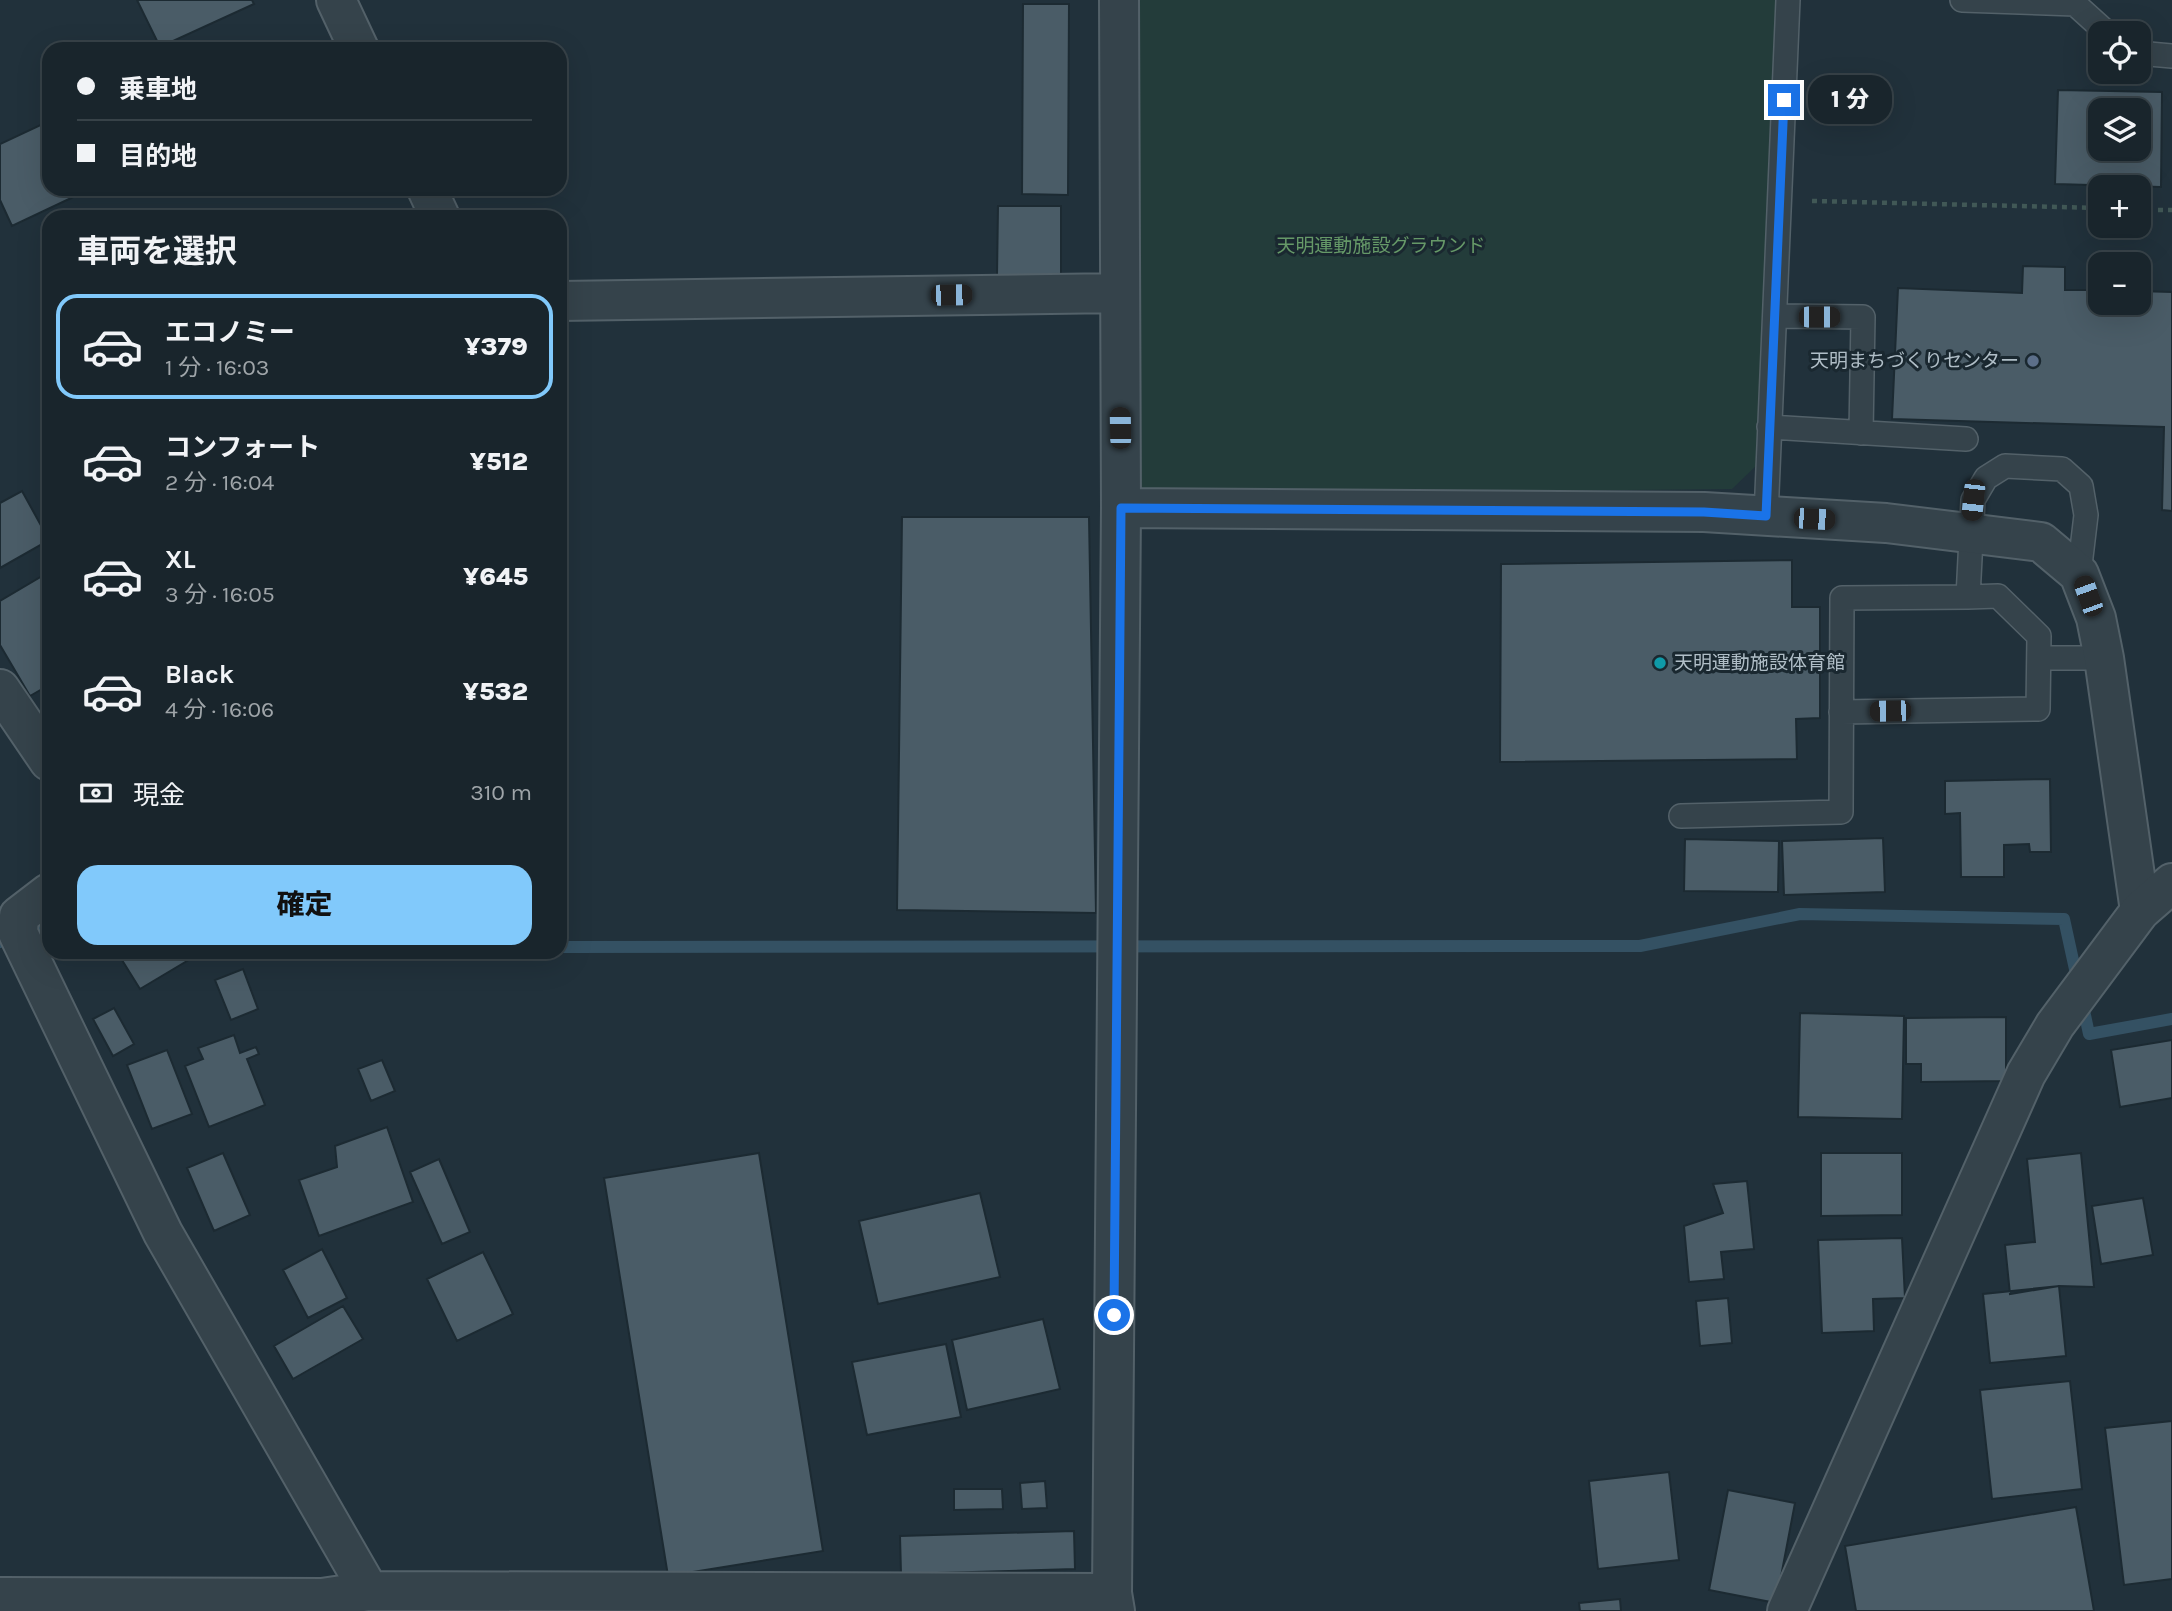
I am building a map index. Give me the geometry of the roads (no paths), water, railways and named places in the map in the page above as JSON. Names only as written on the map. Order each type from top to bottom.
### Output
[{"type":"street","points":[[336,0],[356,42]]},
{"type":"street","points":[[0,1597],[323,1604],[369,1591],[1113,1602],[1121,508],[1119,0]]},
{"type":"street","points":[[567,301],[1119,293]]},
{"type":"street","points":[[1121,508],[1690,512],[1885,523],[2041,542],[2080,574],[2096,618],[2140,911]]},
{"type":"street","points":[[0,689],[42,746]]},
{"type":"street","points":[[1787,1611],[2026,1074],[2055,1025],[2140,911],[2172,883]]},
{"type":"street","points":[[42,898],[19,916],[18,933],[163,1233],[369,1591]]},
{"type":"lane","points":[[1766,516],[1788,0]]},
{"type":"lane","points":[[1962,0],[2076,2],[2095,21]]},
{"type":"lane","points":[[2151,55],[2172,57]]},
{"type":"lane","points":[[1775,316],[1863,317],[1861,433]]},
{"type":"lane","points":[[1769,427],[1966,439]]},
{"type":"lane","points":[[1968,597],[1973,500],[1986,478],[2005,466],[2062,469],[2081,486],[2086,515],[2080,574]]},
{"type":"lane","points":[[1681,816],[1841,812],[1841,712],[1842,598],[1998,596],[2039,636],[2038,709],[1841,712]]},
{"type":"lane","points":[[2040,657],[2104,658]]},
{"type":"waterway","points":[[567,947],[1640,946],[1800,914],[2064,919],[2078,983]]},
{"type":"waterway","points":[[0,942],[42,932]]},
{"type":"waterway","points":[[2082,1001],[2089,1034],[2172,1019]]},
{"type":"place","name":"天明まちづくりセンター","points":[[2033,361]]},
{"type":"place","name":"天明運動施設体育館","points":[[1660,663]]},
{"type":"park label","name":"天明運動施設グラウンド","points":[[1381,246]]}]
